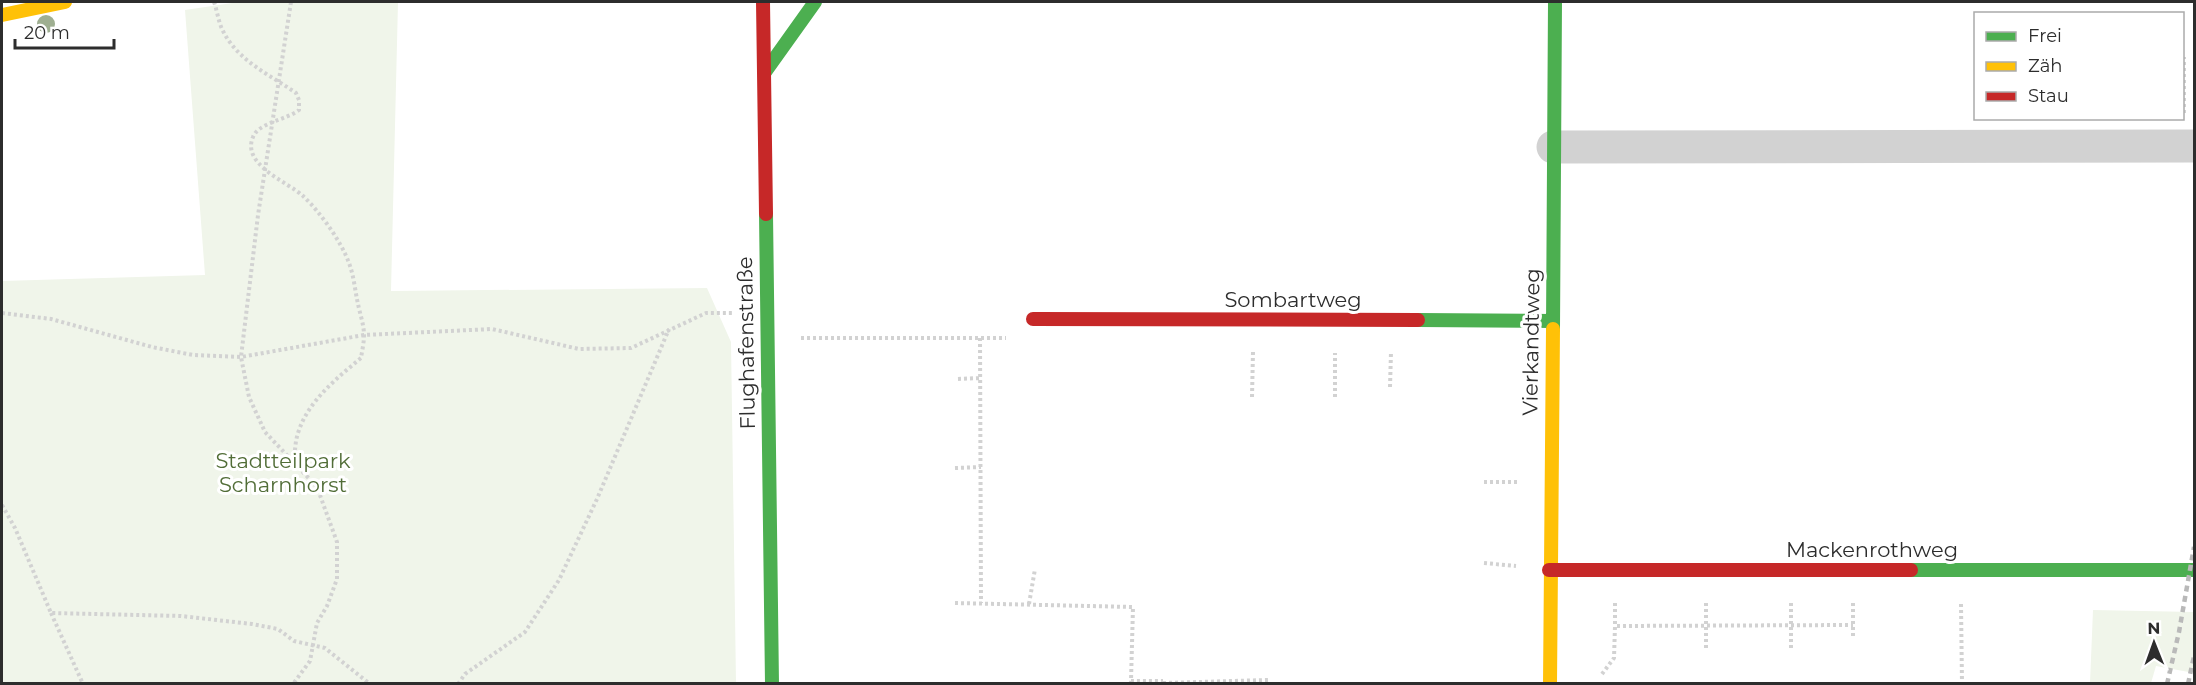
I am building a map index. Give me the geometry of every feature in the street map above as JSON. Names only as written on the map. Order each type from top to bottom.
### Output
[{"type":"street","points":[[2,15],[65,2]]},
{"type":"street","name":"Flughafenstraße","points":[[763,2],[772,684]]},
{"type":"street","points":[[765,72],[815,2]]},
{"type":"street","name":"Vierkandtweg","points":[[1550,684],[1549,570],[1555,2]]},
{"type":"street","points":[[1553,147],[2194,147]]},
{"type":"street","name":"Sombartweg","points":[[1033,319],[1553,321]]},
{"type":"street","name":"Mackenrothweg","points":[[1549,570],[2194,570]]},
{"type":"path","points":[[214,2],[222,27],[239,54],[254,67],[296,93],[299,110],[257,130],[252,139],[252,150],[256,160],[266,171],[301,194],[323,219],[336,240],[349,263],[364,335],[361,358],[333,382],[313,404],[298,433],[294,462]]},
{"type":"path","points":[[291,2],[258,216],[241,357],[249,396],[266,432],[317,487],[337,542],[337,579],[327,606],[317,623],[310,661],[293,684]]},
{"type":"path","points":[[2184,57],[2184,115]]},
{"type":"path","points":[[2,313],[51,319],[193,356],[241,357],[364,335],[492,329],[579,349],[631,348],[706,313],[739,313]]},
{"type":"path","points":[[1252,397],[1254,320]]},
{"type":"path","points":[[1335,397],[1336,320]]},
{"type":"path","points":[[458,684],[465,674],[525,632],[559,580],[630,424],[669,329]]},
{"type":"path","points":[[799,338],[1013,339]]},
{"type":"path","points":[[980,338],[981,603]]},
{"type":"path","points":[[958,379],[980,378]]},
{"type":"path","points":[[955,468],[981,467]]},
{"type":"path","points":[[2,505],[15,528],[83,684]]},
{"type":"path","points":[[1029,604],[1035,569]]},
{"type":"path","points":[[1961,570],[1962,684]]},
{"type":"path","points":[[1791,599],[1791,648]]},
{"type":"path","points":[[1853,599],[1853,638]]},
{"type":"path","points":[[1706,600],[1706,648]]},
{"type":"path","points":[[955,603],[1133,607],[1131,681],[1268,680],[1268,684]]},
{"type":"path","points":[[51,614],[182,616],[278,629],[294,641],[325,648],[370,684]]},
{"type":"path","points":[[534,619],[541,623]]},
{"type":"path","points":[[1602,674],[1614,658],[1616,626],[1853,625]]},
{"type":"green space","name":"Stadtteilpark Scharnhorst","points":[[239,2],[398,2],[391,291],[707,288],[731,342],[736,683],[2,683],[2,281],[205,275],[185,10]]},
{"type":"green space","points":[[2093,610],[2194,612],[2194,673],[2156,666],[2151,683],[2090,683]]},
{"type":"railway","points":[[2167,684],[2194,547]]},
{"type":"railway","points":[[2188,684],[2194,656]]},
{"type":"traffic: fast","points":[[765,72],[815,2]]},
{"type":"traffic: fast","points":[[1553,329],[1555,2]]},
{"type":"traffic: fast","points":[[766,214],[772,684]]},
{"type":"traffic: fast","points":[[1418,320],[1553,321]]},
{"type":"traffic: fast","points":[[1911,570],[2194,570]]},
{"type":"traffic: slow","points":[[2,15],[65,2]]},
{"type":"traffic: slow","points":[[1550,684],[1553,329]]},
{"type":"traffic: jam","points":[[763,2],[766,214]]},
{"type":"traffic: jam","points":[[1033,319],[1418,320]]},
{"type":"traffic: jam","points":[[1549,570],[1911,570]]}]
